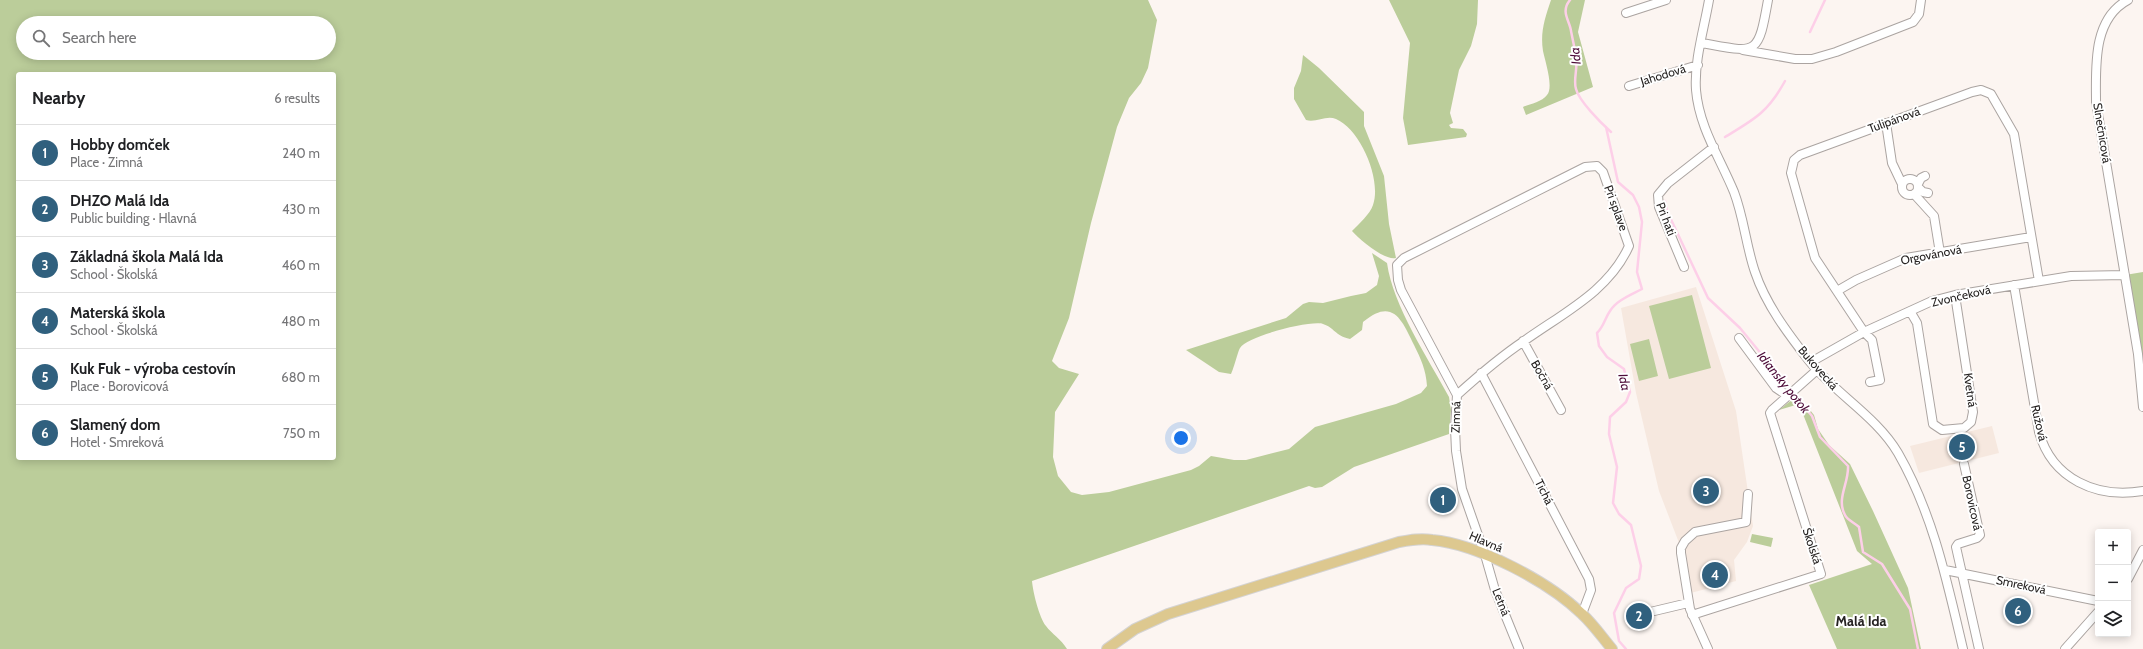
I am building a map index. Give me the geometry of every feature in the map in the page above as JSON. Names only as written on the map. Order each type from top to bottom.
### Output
[{"type":"main road","name":"Hlavná","points":[[1107,649],[1135,629],[1168,614],[1399,542],[1431,539],[1450,543],[1485,555],[1540,583],[1582,614],[1612,649]]},
{"type":"street","points":[[1626,13],[1666,0]]},
{"type":"street","name":"Bukovecká","points":[[1709,0],[1697,69],[1696,90],[1700,115],[1739,207],[1751,261],[1758,280],[1772,309],[1817,370],[1878,428],[1897,452],[1923,502],[1945,570],[1963,649]]},
{"type":"street","points":[[1743,50],[1755,45],[1761,34],[1768,0]]},
{"type":"street","points":[[1702,44],[1799,59],[1836,52],[1913,22],[1919,14],[1921,0]]},
{"type":"street","name":"Slnečnicová","points":[[2128,0],[2111,13],[2103,28],[2096,91],[2097,112],[2138,354],[2143,407]]},
{"type":"street","name":"Jahodová","points":[[1629,86],[1697,69]]},
{"type":"street","name":"Tulipánová","points":[[1864,332],[1837,291],[1822,272],[1815,258],[1792,182],[1792,164],[1800,155],[1972,92],[1981,90],[1988,92],[1995,100],[2014,134],[2038,281]]},
{"type":"street","points":[[1886,123],[1892,163],[1902,184],[1904,193],[1909,195],[1917,188],[1921,178],[1925,176]]},
{"type":"street","name":"Pri hati","points":[[1684,266],[1659,208],[1658,195],[1668,184],[1714,148]]},
{"type":"street","name":"Pri splave","points":[[1397,264],[1404,258],[1585,167],[1597,166],[1603,172],[1629,246],[1614,273],[1599,289],[1522,341],[1481,373],[1457,395]]},
{"type":"street","points":[[1902,184],[1910,179],[1934,216],[1940,253]]},
{"type":"street","points":[[1917,188],[1928,193]]},
{"type":"street","name":"Orgovánová","points":[[1837,291],[1856,280],[1906,258],[2031,237]]},
{"type":"street","name":"Zimná","points":[[1397,264],[1398,280],[1401,290],[1457,395],[1455,428],[1460,475],[1468,509],[1485,555]]},
{"type":"street","name":"Zvončeková","points":[[1811,362],[1864,332],[1932,301],[1955,295],[2071,276],[2125,275]]},
{"type":"street","name":"Ružová","points":[[2014,285],[2039,432],[2045,448],[2062,470],[2087,487],[2114,494],[2143,491]]},
{"type":"street","name":"Kvetná","points":[[1910,311],[1917,323],[1933,424],[1942,430],[1964,428],[1971,422],[1973,412],[1955,295]]},
{"type":"street","points":[[1864,332],[1873,342],[1880,380],[1870,382]]},
{"type":"street","points":[[1739,338],[1776,388],[1788,396]]},
{"type":"street","name":"Bočná","points":[[1522,341],[1561,410]]},
{"type":"street","name":"Školská","points":[[1692,615],[1821,574],[1771,416],[1772,410],[1817,370]]},
{"type":"street","name":"Tichá","points":[[1481,373],[1589,579],[1591,590],[1582,614]]},
{"type":"street","name":"Borovicová","points":[[1962,573],[1957,545],[1977,538],[1980,535],[1964,464]]},
{"type":"street","points":[[1708,649],[1688,603],[1681,548],[1685,541],[1695,532],[1746,522],[1748,494]]},
{"type":"street","points":[[2131,573],[2143,550]]},
{"type":"street","name":"Letná","points":[[1485,555],[1495,590],[1519,649]]},
{"type":"street","name":"Smreková","points":[[1945,570],[2095,600]]},
{"type":"street","points":[[1962,573],[1979,649]]},
{"type":"street","points":[[1646,612],[1688,603]]},
{"type":"street","points":[[2065,649],[2095,615]]},
{"type":"shaded area","points":[[1696,287],[1736,411],[1753,526],[1747,542],[1734,560],[1736,581],[1687,594],[1681,548],[1659,491],[1636,393],[1621,308]]},
{"type":"shaded area","points":[[1992,426],[1999,453],[1919,473],[1910,446]]},
{"type":"green space","points":[[0,0],[1148,0],[1157,20],[1148,68],[1141,83],[1129,98],[1117,127],[1091,223],[1069,318],[1052,361],[1059,368],[1079,374],[1055,412],[1053,457],[1058,476],[1071,492],[1082,495],[1109,492],[1191,470],[1199,466],[1211,456],[1234,460],[1246,460],[1289,449],[1315,427],[1396,404],[1421,393],[1427,386],[1426,375],[1421,360],[1405,327],[1395,315],[1389,312],[1382,312],[1373,315],[1363,322],[1362,330],[1350,339],[1341,336],[1327,325],[1316,323],[1266,334],[1245,343],[1240,348],[1231,374],[1219,372],[1186,350],[1286,318],[1303,304],[1309,302],[1323,303],[1366,293],[1377,285],[1379,276],[1372,253],[1387,263],[1396,297],[1412,332],[1449,397],[1451,410],[1449,434],[1354,467],[1322,487],[1315,488],[1309,486],[1032,581],[1043,622],[1067,649],[0,649]]},
{"type":"green space","points":[[1389,0],[1478,0],[1477,24],[1471,46],[1459,70],[1450,113],[1453,123],[1449,125],[1451,128],[1463,129],[1467,134],[1466,137],[1408,145],[1403,118],[1410,43]]},
{"type":"green space","points":[[1551,0],[1585,0],[1578,32],[1593,87],[1526,115],[1523,107],[1542,99],[1549,91],[1550,86],[1542,38],[1545,19]]},
{"type":"green space","points":[[1303,55],[1319,68],[1364,112],[1364,126],[1384,176],[1389,224],[1396,258],[1391,258],[1379,253],[1352,231],[1367,215],[1373,205],[1375,194],[1372,169],[1361,144],[1345,124],[1332,118],[1314,121],[1306,120],[1294,99],[1294,88],[1301,71]]},
{"type":"green space","points":[[2143,272],[2143,370],[2125,275]]},
{"type":"green space","points":[[1692,295],[1711,368],[1669,379],[1649,306]]},
{"type":"green space","points":[[1649,339],[1658,376],[1639,381],[1630,344]]},
{"type":"green space","points":[[1798,395],[1814,415],[1818,429],[1829,445],[1850,464],[1873,511],[1908,588],[1921,649],[1837,649],[1809,585],[1872,564],[1857,551],[1799,404],[1779,410]]},
{"type":"green space","points":[[1752,534],[1773,538],[1771,547],[1750,542]]},
{"type":"waterway","name":"Ida","points":[[1570,0],[1567,4],[1566,16],[1576,55],[1576,89],[1581,100],[1596,118],[1611,132]]},
{"type":"waterway","name":"Idiansky potok","points":[[1810,32],[1825,0]]},
{"type":"waterway","name":"Idiansky potok","points":[[1725,137],[1760,114],[1773,100],[1785,81]]},
{"type":"waterway","name":"Ida","points":[[1606,127],[1618,182],[1633,195],[1639,207],[1642,222],[1637,272],[1642,289],[1616,304],[1608,314],[1597,333],[1599,346],[1607,357],[1624,369],[1630,392],[1626,402],[1610,417],[1609,434],[1617,467],[1613,503],[1619,514],[1631,525],[1641,566],[1639,579],[1626,588],[1614,613],[1619,641],[1626,649]]},
{"type":"waterway","name":"Idiansky potok","points":[[1665,201],[1667,211],[1708,298],[1740,328],[1812,416],[1820,437],[1848,466],[1847,479],[1842,497],[1845,515],[1859,527],[1863,552],[1882,564],[1910,609],[1918,649]]},
{"type":"place","name":"Kuk Fuk - výroba cestovín","points":[[1962,447]]},
{"type":"place","name":"Základná škola Malá Ida","points":[[1706,491]]},
{"type":"place","name":"Hobby domček","points":[[1443,500]]},
{"type":"place","name":"Materská škola","points":[[1715,575]]},
{"type":"place","name":"Slamený dom","points":[[2018,611]]},
{"type":"place","name":"DHZO Malá Ida","points":[[1639,616]]},
{"type":"district","name":"Malá Ida","points":[[1861,621]]}]
